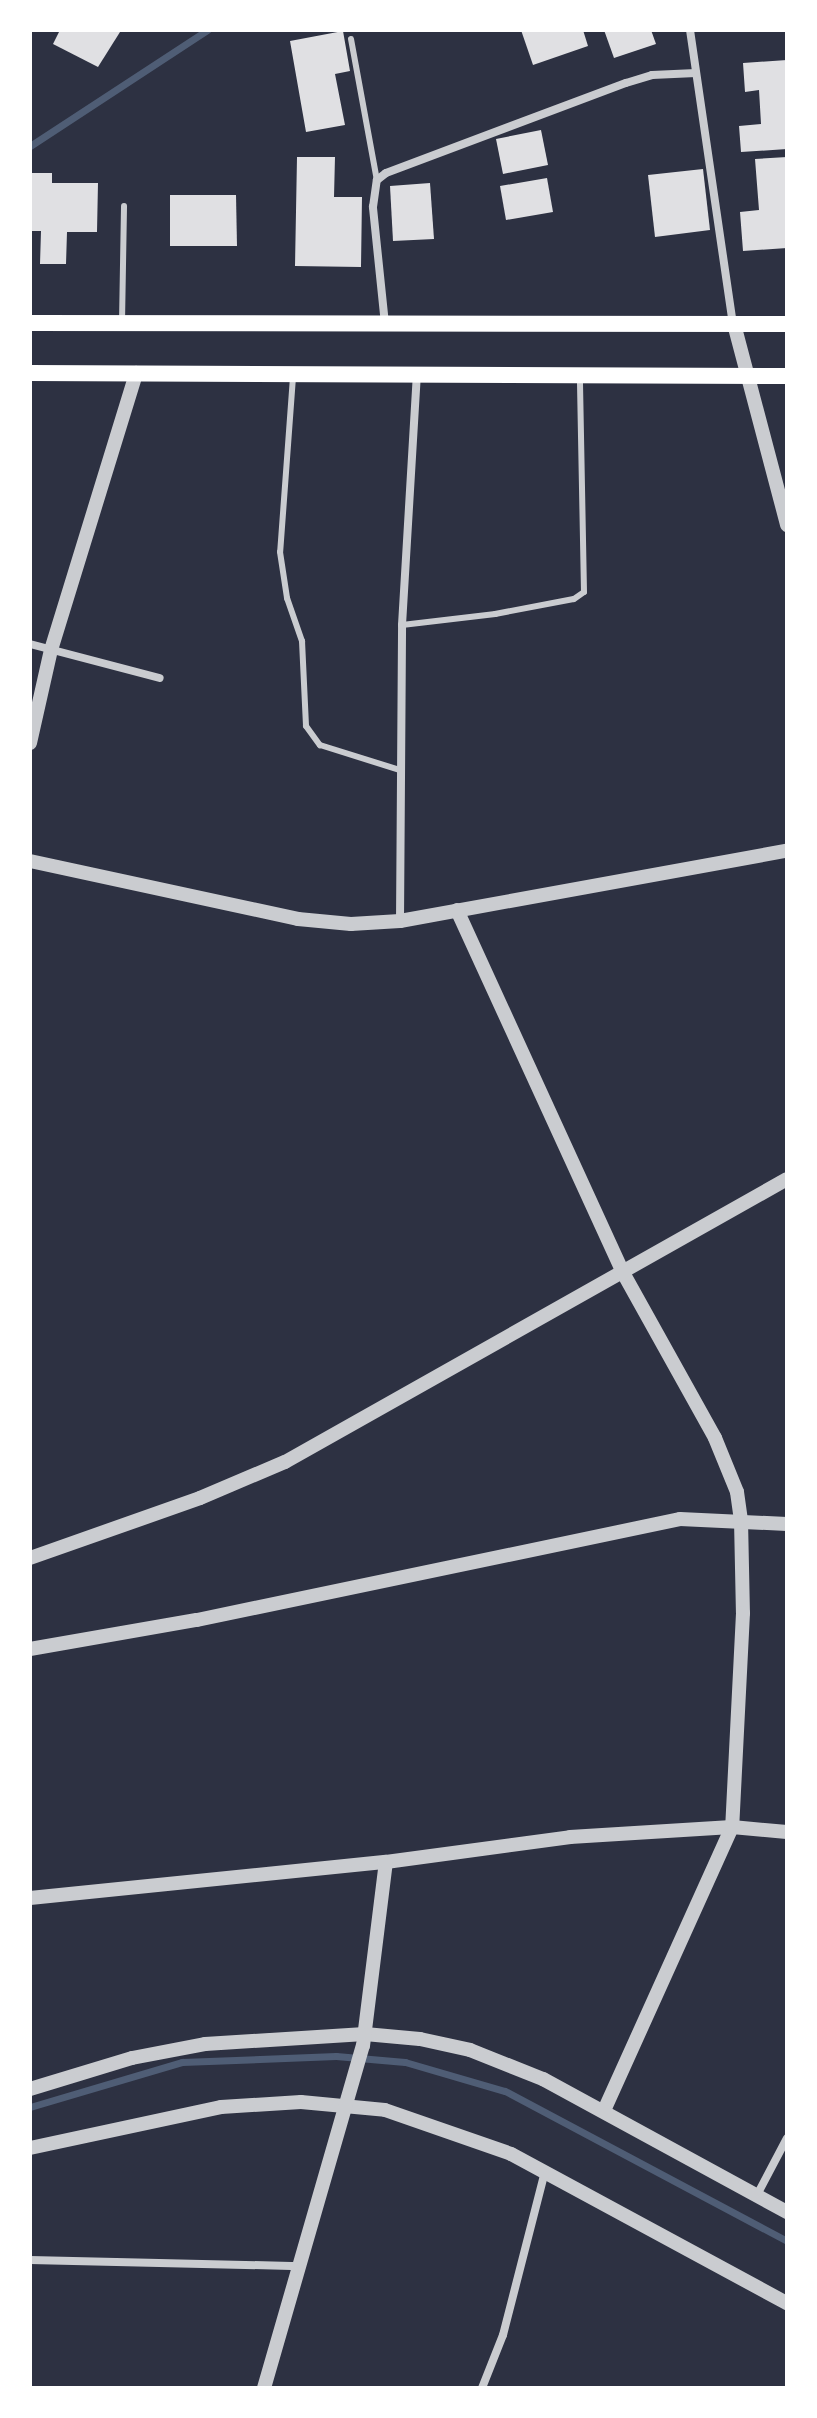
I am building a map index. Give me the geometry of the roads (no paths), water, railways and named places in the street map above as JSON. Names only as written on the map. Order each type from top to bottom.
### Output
[{"type":"main road","points":[[30,323],[787,324]]},
{"type":"main road","points":[[30,373],[293,373],[580,379],[787,376]]},
{"type":"street","points":[[690,30],[744,377],[787,525]]},
{"type":"street","points":[[385,324],[373,207],[377,180],[626,83],[652,75],[696,73]]},
{"type":"street","points":[[30,743],[51,650],[136,373]]},
{"type":"street","points":[[400,921],[402,625],[417,375]]},
{"type":"street","points":[[30,644],[160,678]]},
{"type":"street","points":[[30,861],[327,924],[400,921],[787,851]]},
{"type":"street","points":[[457,910],[621,1269],[715,1438],[737,1492],[741,1520],[743,1613],[732,1827],[604,2111]]},
{"type":"street","points":[[30,1558],[247,1480],[787,1179]]},
{"type":"street","points":[[30,1649],[197,1620],[680,1519],[787,1524]]},
{"type":"street","points":[[30,1898],[386,1862],[570,1837],[732,1827],[787,1832]]},
{"type":"street","points":[[264,2388],[302,2266],[364,2040],[386,1862]]},
{"type":"street","points":[[30,2089],[132,2058],[205,2044],[364,2040],[470,2050],[604,2111],[787,2212]]},
{"type":"street","points":[[30,2148],[183,2113],[276,2103],[348,2103],[434,2123],[545,2171],[787,2303]]},
{"type":"street","points":[[757,2195],[787,2138]]},
{"type":"street","points":[[482,2388],[503,2335],[545,2171]]},
{"type":"street","points":[[30,2260],[302,2266]]},
{"type":"lane","points":[[351,39],[377,180]]},
{"type":"lane","points":[[122,323],[124,206]]},
{"type":"lane","points":[[293,373],[280,552],[287,598],[302,641],[306,726],[320,745],[400,770]]},
{"type":"lane","points":[[402,625],[574,599],[584,592],[580,379]]},
{"type":"waterway","points":[[30,146],[207,30]]},
{"type":"waterway","points":[[30,2107],[182,2062],[336,2056],[405,2062],[505,2091],[787,2241]]}]
